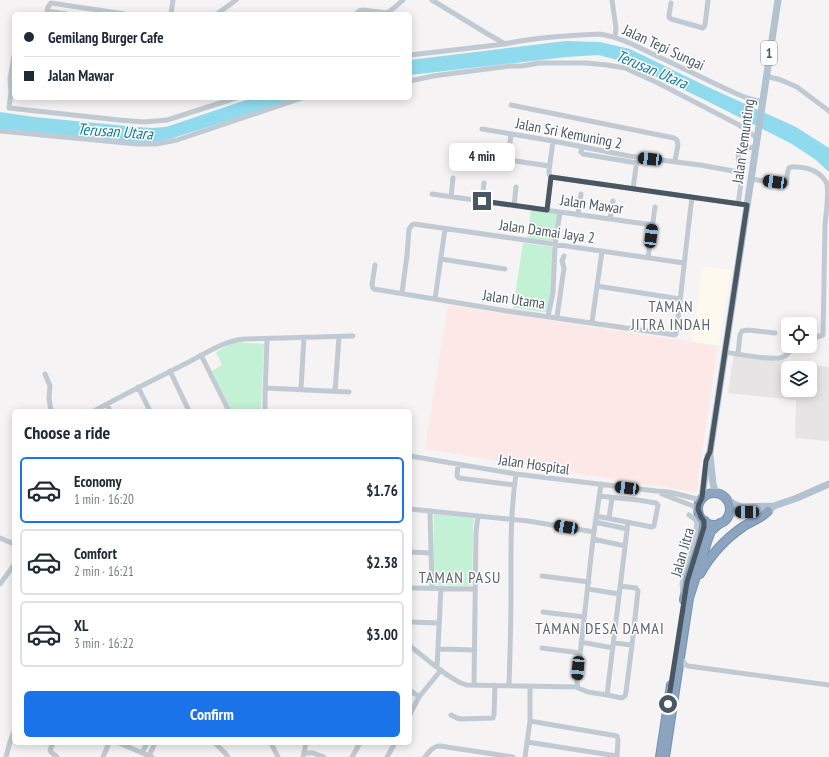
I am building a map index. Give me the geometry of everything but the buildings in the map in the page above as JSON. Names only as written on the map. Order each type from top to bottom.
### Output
[{"type":"highway","points":[[702,499],[709,494],[716,493],[724,496],[730,506],[729,514],[726,519],[720,523],[710,524],[703,519]]},
{"type":"highway","name":"1","points":[[702,499],[698,509],[703,519]]},
{"type":"highway","points":[[692,587],[709,558],[721,544],[738,530],[764,515],[771,508]]},
{"type":"highway","name":"Jalan Jitra","points":[[660,757],[684,598],[688,577],[702,535],[703,519]]},
{"type":"highway","name":"Jalan Jitra","points":[[666,757],[689,598],[709,537],[714,528],[720,523]]},
{"type":"main road","name":"Jalan Kemunting","points":[[702,499],[706,461],[710,452],[761,104],[778,0]]},
{"type":"main road","name":"Jalan Kemunting","points":[[710,452],[713,484],[716,493]]},
{"type":"main road","points":[[729,514],[736,512],[757,512],[771,508],[829,484]]},
{"type":"main road","points":[[727,499],[742,507],[771,508]]},
{"type":"street","points":[[171,12],[173,0]]},
{"type":"street","points":[[220,12],[236,0]]},
{"type":"street","points":[[388,12],[403,0]]},
{"type":"street","points":[[432,0],[506,44]]},
{"type":"street","points":[[613,0],[616,28],[615,37]]},
{"type":"street","points":[[671,3],[669,17],[671,19],[703,28],[705,25],[708,0]]},
{"type":"street","points":[[54,12],[47,11],[48,7],[57,2],[114,12]]},
{"type":"street","points":[[358,12],[363,10],[379,12]]},
{"type":"street","name":"Jalan Tepi Sungai","points":[[412,55],[506,44],[518,41],[599,34],[615,37],[636,46],[716,85],[761,104]]},
{"type":"street","points":[[412,81],[433,76],[539,63],[587,63],[613,65],[630,70],[757,134]]},
{"type":"street","points":[[12,68],[9,108],[119,120],[155,122],[175,118],[230,100]]},
{"type":"street","points":[[766,76],[781,80],[797,87],[829,111]]},
{"type":"street","points":[[0,131],[120,143],[156,144],[177,140],[296,100]]},
{"type":"street","name":"Jalan Sri Kemuning 2","points":[[511,105],[674,138],[677,140],[678,144],[675,161]]},
{"type":"street","name":"Jalan Sri Kemuning 2","points":[[482,130],[553,141],[637,160],[675,161],[739,172]]},
{"type":"street","points":[[508,159],[511,134]]},
{"type":"street","points":[[547,210],[551,177],[549,174],[549,166],[553,141]]},
{"type":"street","points":[[738,204],[742,175],[739,172],[738,151],[755,147]]},
{"type":"street","points":[[462,153],[549,166]]},
{"type":"street","points":[[633,189],[637,160]]},
{"type":"street","points":[[751,179],[786,184],[788,170],[791,167],[800,167],[818,173],[826,183],[829,190],[825,225],[823,335],[817,337]]},
{"type":"street","points":[[551,177],[747,205]]},
{"type":"street","points":[[451,197],[453,178]]},
{"type":"street","points":[[482,201],[484,183]]},
{"type":"street","points":[[514,206],[516,187]]},
{"type":"street","name":"Jalan Mawar","points":[[432,194],[653,225]]},
{"type":"street","points":[[578,215],[581,194]]},
{"type":"street","points":[[597,286],[680,299],[692,198]]},
{"type":"street","points":[[610,219],[613,201]]},
{"type":"street","points":[[648,258],[655,207]]},
{"type":"street","points":[[548,316],[553,292],[555,244],[560,212]]},
{"type":"street","name":"Jalan Damai Jaya 2","points":[[402,293],[410,229],[412,225],[417,224],[684,263]]},
{"type":"street","points":[[435,299],[445,228]]},
{"type":"street","points":[[592,322],[602,251]]},
{"type":"street","points":[[557,318],[564,268],[562,261],[564,256]]},
{"type":"street","points":[[441,259],[505,269]]},
{"type":"street","name":"Jalan Utama","points":[[375,265],[372,285],[373,288],[435,299],[673,335],[676,334],[680,299]]},
{"type":"street","points":[[553,292],[560,294]]},
{"type":"street","points":[[738,354],[740,335],[742,331],[748,330],[775,333]]},
{"type":"street","points":[[98,409],[201,355],[235,340],[353,336]]},
{"type":"street","points":[[336,391],[339,337]]},
{"type":"street","points":[[301,390],[304,338]]},
{"type":"street","points":[[265,409],[268,339]]},
{"type":"street","points":[[725,352],[768,358],[780,358],[788,353]]},
{"type":"street","points":[[201,355],[228,409]]},
{"type":"street","points":[[170,371],[188,409]]},
{"type":"street","points":[[45,374],[50,386],[49,398],[51,409]]},
{"type":"street","points":[[138,387],[149,409]]},
{"type":"street","points":[[265,388],[349,392]]},
{"type":"street","points":[[107,404],[109,409]]},
{"type":"street","name":"Jalan Hospital","points":[[412,456],[516,474],[669,492],[702,499]]},
{"type":"street","points":[[458,465],[457,476],[459,478],[514,485]]},
{"type":"street","points":[[509,686],[511,519],[516,474]]},
{"type":"street","points":[[578,687],[577,682],[581,642],[601,484]]},
{"type":"street","name":"Jalan Hospital","points":[[656,491],[691,504],[703,519]]},
{"type":"street","points":[[596,516],[650,527],[654,526],[658,504],[638,500],[599,496]]},
{"type":"street","points":[[609,518],[612,498]]},
{"type":"street","points":[[412,509],[540,522],[594,532]]},
{"type":"street","points":[[430,511],[432,588]]},
{"type":"street","points":[[684,598],[682,584],[697,523],[696,520],[689,515]]},
{"type":"street","points":[[474,685],[476,532],[478,516]]},
{"type":"street","points":[[596,522],[627,529]]},
{"type":"street","points":[[607,695],[628,522]]},
{"type":"street","points":[[0,538],[12,543]]},
{"type":"street","points":[[593,539],[625,546]]},
{"type":"street","points":[[412,552],[431,553]]},
{"type":"street","points":[[0,584],[12,568]]},
{"type":"street","points":[[542,576],[589,582]]},
{"type":"street","points":[[412,648],[462,684],[578,687],[588,692],[622,698],[626,696],[638,591],[636,588],[620,586]]},
{"type":"street","points":[[412,588],[475,589]]},
{"type":"street","points":[[412,710],[419,697],[439,668],[441,588]]},
{"type":"street","points":[[588,589],[619,594]]},
{"type":"street","points":[[543,612],[584,617]]},
{"type":"street","points":[[412,622],[439,623]]},
{"type":"street","points":[[581,642],[632,645]]},
{"type":"street","points":[[542,648],[580,653]]},
{"type":"street","points":[[439,649],[475,650]]},
{"type":"street","points":[[680,656],[688,666],[829,685]]},
{"type":"street","points":[[677,677],[688,666]]},
{"type":"street","points":[[451,715],[462,719],[492,718],[494,715],[495,685]]},
{"type":"street","points":[[524,757],[530,722],[530,686]]},
{"type":"street","points":[[412,692],[419,697]]},
{"type":"street","points":[[527,742],[617,757],[617,736],[530,722]]},
{"type":"street","points":[[6,757],[12,737]]},
{"type":"street","points":[[52,745],[50,750],[57,757]]},
{"type":"street","points":[[103,757],[107,745]]},
{"type":"street","points":[[124,745],[150,756],[154,745]]},
{"type":"street","points":[[142,753],[146,745]]},
{"type":"street","points":[[217,745],[228,757]]},
{"type":"street","points":[[272,745],[278,757]]},
{"type":"street","points":[[306,745],[303,755],[313,753],[324,757]]},
{"type":"street","points":[[352,757],[359,745]]},
{"type":"street","points":[[387,757],[394,745]]},
{"type":"street","points":[[425,757],[433,748],[437,746],[513,757]]},
{"type":"shaded area","points":[[703,266],[731,270],[718,346],[692,342]]},
{"type":"shaded area","points":[[448,305],[718,346],[696,492],[425,449]]},
{"type":"shaded area","points":[[734,353],[788,361],[781,361],[781,397],[817,397],[817,365],[829,367],[829,441],[795,438],[796,400],[728,393]]},
{"type":"green space","points":[[531,210],[559,214],[555,242],[527,238]]},
{"type":"green space","points":[[523,243],[553,247],[552,285],[548,312],[513,308]]},
{"type":"green space","points":[[235,342],[264,344],[262,409],[231,409],[212,371],[222,365],[216,352]]},
{"type":"green space","points":[[434,514],[474,518],[472,586],[433,585]]},
{"type":"water","name":"Terusan Utara","points":[[566,41],[600,42],[630,49],[708,87],[796,127],[829,148],[829,172],[816,160],[792,144],[628,63],[599,55],[567,57],[412,75],[412,60]]},
{"type":"water","name":"Terusan Utara","points":[[246,100],[293,100],[173,138],[155,142],[138,142],[0,129],[0,112],[34,117],[137,127],[166,127]]},
{"type":"district","name":"TAMAN JITRA INDAH","points":[[671,315]]},
{"type":"district","name":"TAMAN PASU","points":[[460,577]]},
{"type":"district","name":"TAMAN DESA DAMAI","points":[[600,628]]},
{"type":"route","points":[[482,201],[547,210],[551,177],[747,205],[710,452],[706,461],[702,498],[698,509],[704,521],[704,527],[688,577],[668,704]]}]
